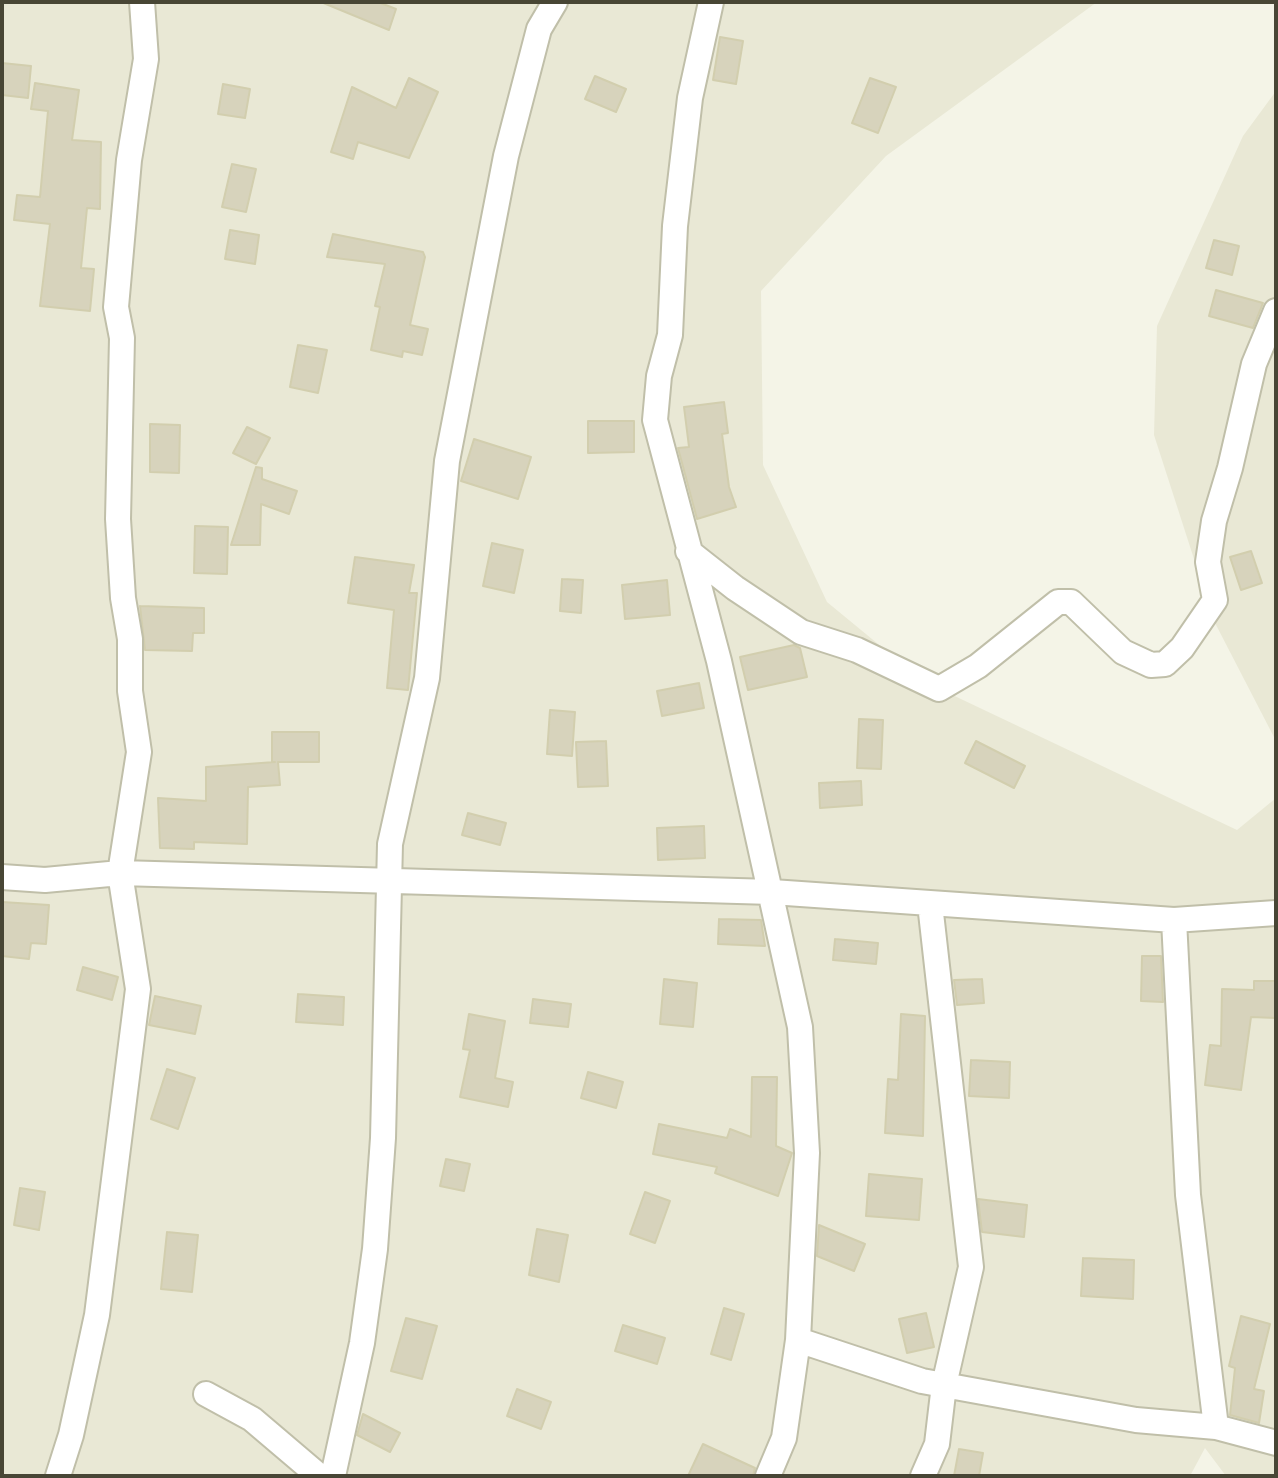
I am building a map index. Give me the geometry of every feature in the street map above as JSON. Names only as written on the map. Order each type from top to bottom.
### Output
[{"type":"street","points":[[58,1476],[71,1435],[97,1315],[138,989],[120,873],[139,752],[130,691],[130,639],[123,598],[118,519],[122,338],[116,307],[129,160],[146,59],[142,2]]},
{"type":"street","points":[[333,1476],[362,1343],[375,1249],[383,1138],[390,844],[427,678],[447,461],[506,156],[539,29],[555,2]]},
{"type":"street","points":[[711,2],[690,98],[675,226],[670,335],[659,376],[655,420],[719,661],[772,892],[801,1043],[807,1153],[798,1340],[784,1438],[768,1476]]},
{"type":"street","points":[[688,551],[735,588],[801,632],[857,650],[939,689],[978,666],[1058,602],[1071,602],[1123,652],[1151,665],[1165,664],[1182,648],[1215,600],[1208,562],[1214,521],[1254,364],[1276,311]]},
{"type":"street","points":[[2,877],[45,880],[120,873],[772,892],[1174,920],[1276,913]]},
{"type":"street","points":[[923,1476],[937,1444],[944,1385],[971,1267],[930,904]]},
{"type":"street","points":[[1174,920],[1188,1195],[1216,1427]]},
{"type":"street","points":[[798,1340],[944,1385],[1136,1420],[1216,1427],[1276,1443]]},
{"type":"street","points":[[206,1394],[252,1419],[319,1476]]},
{"type":"shaded area","points":[[2,2],[1097,2],[886,156],[761,291],[763,465],[827,602],[923,681],[1237,830],[1276,798],[1276,1476],[1226,1476],[1205,1448],[1190,1476],[2,1476]]},
{"type":"shaded area","points":[[1276,91],[1276,741],[1214,621],[1154,435],[1157,326],[1243,136]]},
{"type":"building","points":[[321,2],[378,2],[396,9],[389,30]]},
{"type":"building","points":[[720,37],[743,41],[736,84],[713,80]]},
{"type":"building","points":[[2,63],[31,66],[28,98],[2,95]]},
{"type":"building","points":[[595,76],[626,89],[616,112],[585,99]]},
{"type":"building","points":[[409,78],[438,92],[409,158],[358,142],[353,159],[331,152],[352,87],[396,108]]},
{"type":"building","points":[[870,78],[896,87],[878,133],[852,123]]},
{"type":"building","points":[[35,83],[79,90],[72,140],[101,142],[100,209],[87,208],[81,268],[94,269],[90,311],[40,306],[50,224],[14,220],[17,195],[40,197],[48,111],[31,109]]},
{"type":"building","points":[[223,84],[250,89],[245,118],[218,114]]},
{"type":"building","points":[[232,164],[256,169],[246,212],[222,207]]},
{"type":"building","points":[[230,230],[259,235],[255,264],[225,259]]},
{"type":"building","points":[[333,234],[423,252],[425,257],[410,325],[428,329],[422,355],[403,351],[402,357],[371,350],[380,307],[375,306],[385,264],[327,257]]},
{"type":"building","points":[[1214,240],[1239,246],[1232,275],[1206,268]]},
{"type":"building","points":[[1216,290],[1263,303],[1253,328],[1209,316]]},
{"type":"building","points":[[298,345],[327,350],[318,393],[290,387]]},
{"type":"building","points":[[724,402],[728,433],[722,434],[729,487],[736,507],[697,519],[678,448],[689,447],[684,407]]},
{"type":"building","points":[[588,421],[634,421],[634,452],[588,453]]},
{"type":"building","points":[[150,424],[180,425],[179,473],[150,472]]},
{"type":"building","points":[[247,427],[270,438],[256,464],[233,453]]},
{"type":"building","points":[[474,439],[531,457],[518,499],[461,481]]},
{"type":"building","points":[[256,467],[262,468],[262,479],[297,491],[289,514],[261,504],[260,545],[231,545]]},
{"type":"building","points":[[195,526],[228,527],[227,574],[194,573]]},
{"type":"building","points":[[492,543],[523,550],[514,593],[483,586]]},
{"type":"building","points":[[1251,551],[1262,583],[1241,590],[1230,557]]},
{"type":"building","points":[[355,557],[414,565],[409,593],[417,593],[408,690],[387,688],[394,610],[348,603]]},
{"type":"building","points":[[562,579],[583,580],[581,613],[560,611]]},
{"type":"building","points":[[667,580],[670,615],[625,619],[622,585]]},
{"type":"building","points":[[140,606],[204,608],[204,633],[193,633],[192,651],[145,650]]},
{"type":"building","points":[[794,645],[800,648],[807,677],[748,690],[740,657]]},
{"type":"building","points":[[699,683],[704,708],[662,716],[657,691]]},
{"type":"building","points":[[550,710],[575,712],[572,756],[547,754]]},
{"type":"building","points":[[859,719],[883,720],[881,769],[857,768]]},
{"type":"building","points":[[272,732],[319,732],[319,762],[278,762],[280,785],[248,787],[247,844],[194,842],[194,849],[160,848],[158,798],[206,801],[206,767],[275,762],[272,762]]},
{"type":"building","points":[[606,741],[608,786],[578,787],[576,742]]},
{"type":"building","points":[[976,741],[1025,766],[1014,788],[965,763]]},
{"type":"building","points":[[861,781],[862,805],[820,808],[819,783]]},
{"type":"building","points":[[468,813],[506,823],[500,845],[462,835]]},
{"type":"building","points":[[704,826],[705,858],[658,860],[657,828]]},
{"type":"building","points":[[2,902],[49,905],[46,944],[31,943],[29,959],[2,956]]},
{"type":"building","points":[[719,919],[761,920],[765,946],[718,944]]},
{"type":"building","points":[[835,939],[878,943],[876,964],[833,960]]},
{"type":"building","points":[[1142,956],[1161,956],[1163,1002],[1141,1001]]},
{"type":"building","points":[[83,967],[118,977],[112,1000],[77,990]]},
{"type":"building","points":[[664,979],[697,983],[693,1027],[660,1024]]},
{"type":"building","points":[[982,979],[984,1003],[957,1005],[954,980]]},
{"type":"building","points":[[1254,981],[1276,981],[1276,1018],[1251,1017],[1241,1090],[1205,1085],[1210,1045],[1221,1046],[1222,989],[1254,990]]},
{"type":"building","points":[[298,994],[344,997],[343,1025],[296,1022]]},
{"type":"building","points":[[155,996],[201,1006],[195,1034],[149,1025]]},
{"type":"building","points":[[533,999],[571,1004],[568,1027],[530,1023]]},
{"type":"building","points":[[469,1014],[505,1021],[495,1078],[513,1082],[508,1107],[460,1097],[470,1050],[463,1049]]},
{"type":"building","points":[[901,1014],[925,1016],[923,1136],[885,1133],[888,1079],[898,1080]]},
{"type":"building","points":[[971,1060],[1010,1062],[1009,1098],[969,1096]]},
{"type":"building","points":[[167,1069],[195,1078],[178,1129],[151,1119]]},
{"type":"building","points":[[588,1072],[623,1082],[616,1108],[581,1098]]},
{"type":"building","points":[[752,1077],[777,1077],[776,1146],[792,1153],[778,1196],[715,1173],[717,1167],[653,1154],[659,1124],[727,1138],[730,1129],[751,1137]]},
{"type":"building","points":[[446,1159],[470,1164],[464,1191],[440,1186]]},
{"type":"building","points":[[869,1174],[922,1179],[919,1220],[866,1216]]},
{"type":"building","points":[[20,1188],[45,1192],[39,1230],[14,1225]]},
{"type":"building","points":[[645,1192],[670,1201],[655,1243],[630,1234]]},
{"type":"building","points":[[978,1199],[1027,1205],[1024,1237],[982,1232]]},
{"type":"building","points":[[819,1225],[865,1244],[854,1271],[817,1256]]},
{"type":"building","points":[[537,1229],[568,1235],[559,1282],[529,1275]]},
{"type":"building","points":[[167,1232],[198,1235],[192,1292],[161,1289]]},
{"type":"building","points":[[1083,1258],[1134,1260],[1133,1299],[1081,1296]]},
{"type":"building","points":[[724,1308],[744,1314],[731,1360],[711,1354]]},
{"type":"building","points":[[926,1313],[934,1347],[907,1353],[899,1319]]},
{"type":"building","points":[[1241,1316],[1270,1324],[1254,1389],[1264,1391],[1259,1423],[1230,1415],[1235,1368],[1229,1366]]},
{"type":"building","points":[[406,1318],[437,1326],[422,1379],[391,1371]]},
{"type":"building","points":[[623,1325],[665,1338],[657,1364],[615,1351]]},
{"type":"building","points":[[517,1389],[551,1402],[541,1429],[507,1416]]},
{"type":"building","points":[[363,1414],[400,1433],[390,1452],[357,1435]]},
{"type":"building","points":[[703,1444],[755,1468],[753,1476],[688,1476]]},
{"type":"building","points":[[959,1449],[983,1453],[979,1476],[954,1476]]}]
